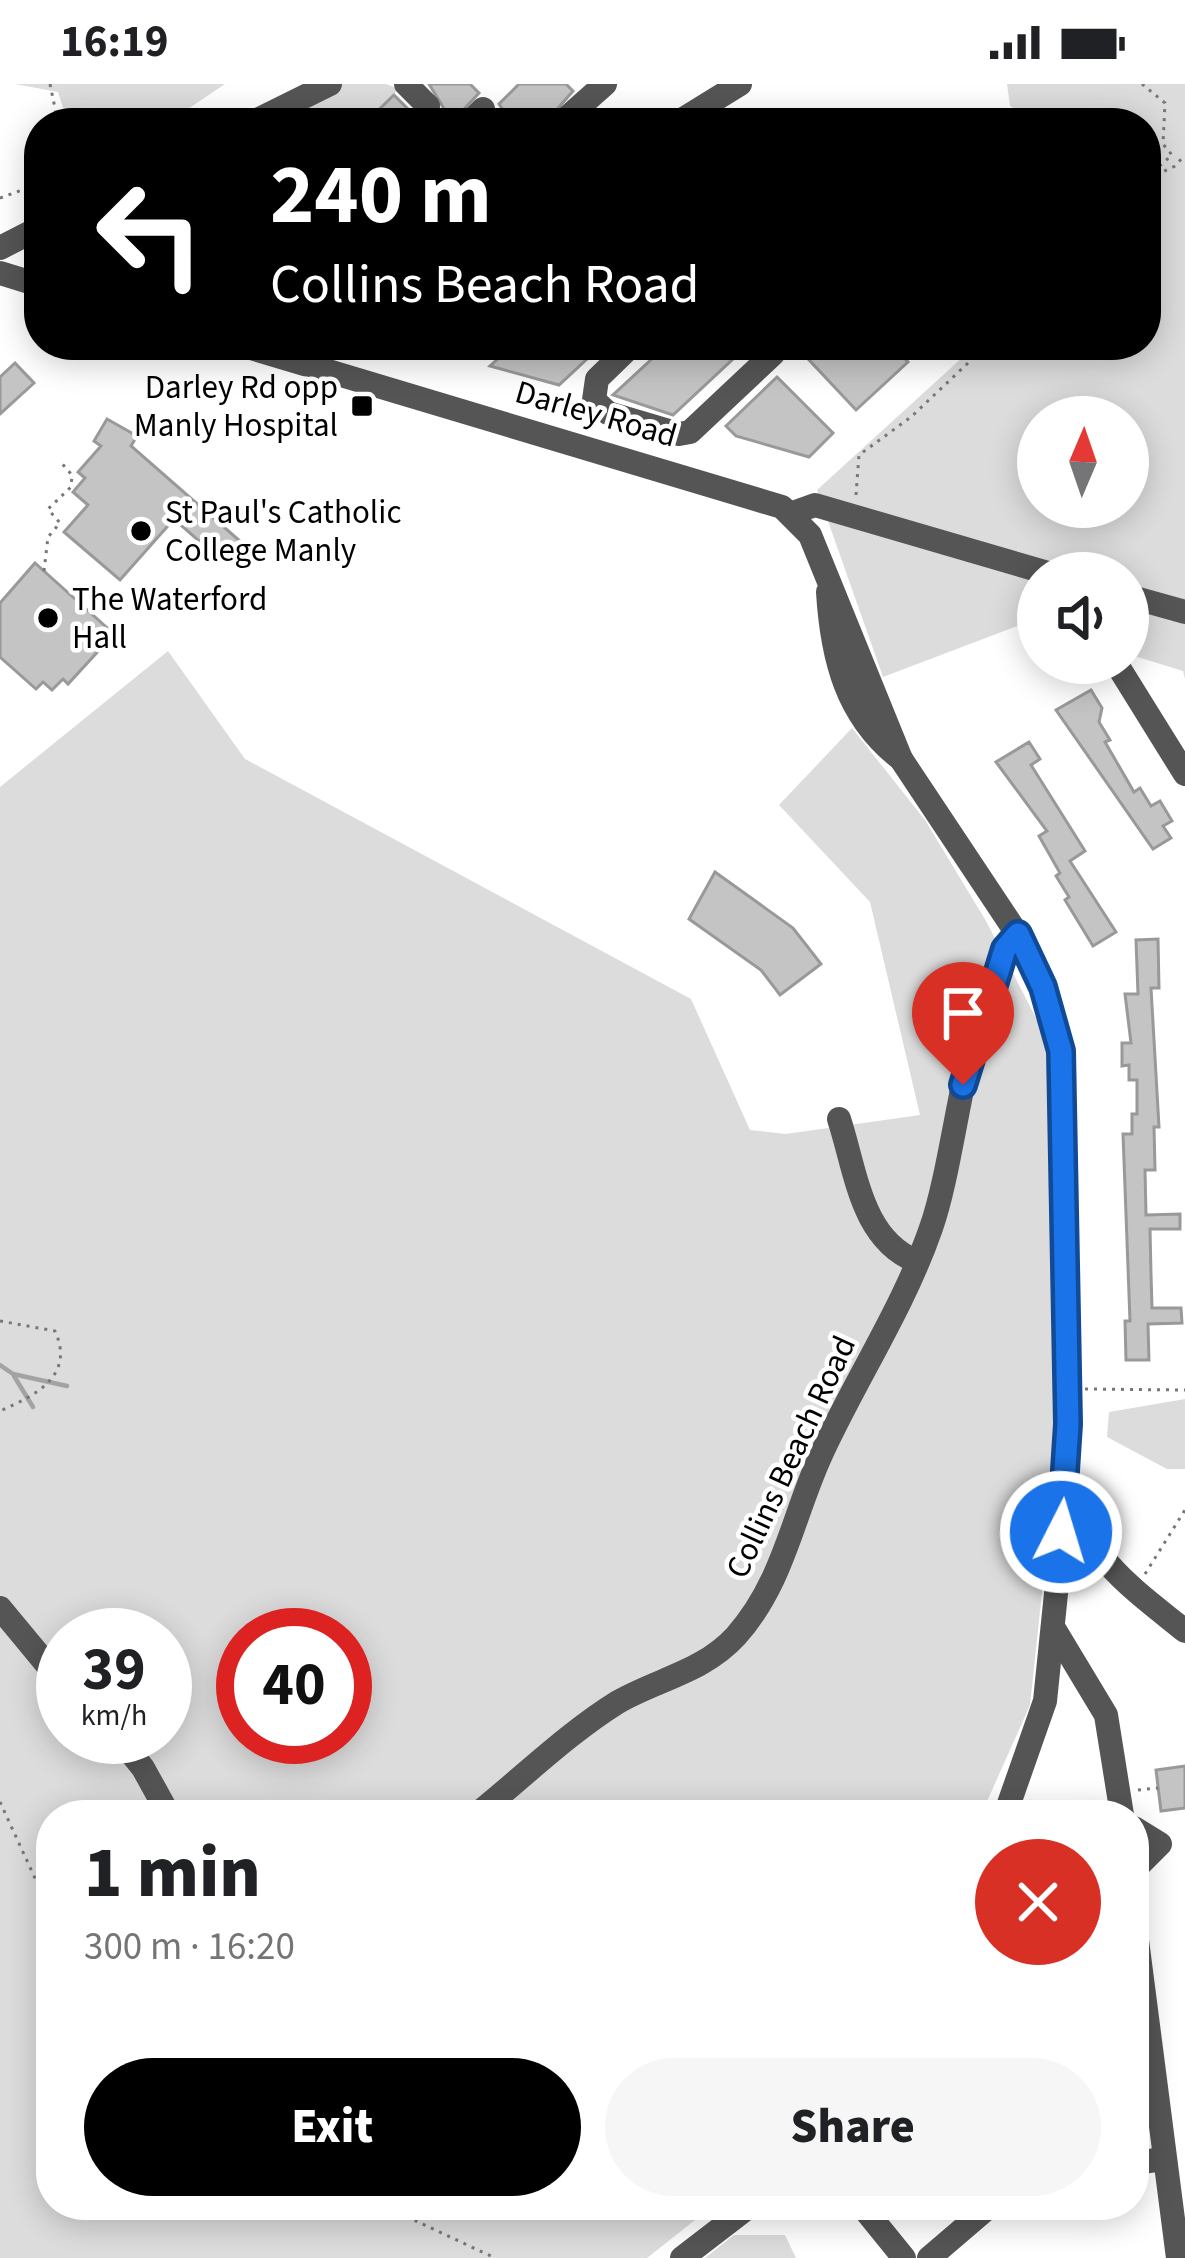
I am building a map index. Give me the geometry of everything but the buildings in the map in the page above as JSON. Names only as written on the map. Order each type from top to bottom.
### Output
[{"type":"street","points":[[281,108],[330,84]]},
{"type":"street","points":[[406,84],[431,108]]},
{"type":"street","points":[[578,108],[605,84]]},
{"type":"street","points":[[701,108],[740,84]]},
{"type":"street","name":"Darley Road","points":[[292,360],[753,495],[790,514]]},
{"type":"street","points":[[617,360],[597,379],[595,400],[608,413],[679,434],[691,432],[767,360]]},
{"type":"street","points":[[1010,1800],[1045,1701],[1066,1486],[1061,1051],[1043,987],[1018,934],[901,759],[898,741],[810,535],[790,514],[814,505],[1017,564]]},
{"type":"street","points":[[1149,602],[1185,612]]},
{"type":"street","points":[[1129,684],[1185,774]]},
{"type":"street","name":"Collins Beach Road","points":[[495,1800],[619,1702],[705,1662],[735,1637],[774,1585],[818,1460],[875,1355],[932,1227],[963,1085],[994,977],[1005,949],[1018,934]]},
{"type":"street","points":[[839,1119],[877,1236],[891,1251],[916,1261]]},
{"type":"street","points":[[1066,1486],[1083,1536],[1135,1590],[1185,1631]]},
{"type":"street","points":[[0,1608],[36,1651]]},
{"type":"street","points":[[1052,1625],[1106,1715],[1120,1800]]},
{"type":"street","points":[[140,1764],[161,1800]]},
{"type":"street","points":[[1149,2039],[1160,2128],[1174,2162],[1170,2191],[1178,2258]]},
{"type":"street","points":[[1160,2128],[1185,2142]]},
{"type":"street","points":[[682,2258],[732,2220]]},
{"type":"street","points":[[872,2220],[904,2258]]},
{"type":"street","points":[[929,2258],[973,2220]]},
{"type":"path","points":[[1142,84],[1165,103],[1163,144],[1172,155],[1161,165]]},
{"type":"path","points":[[1161,172],[1185,155]]},
{"type":"path","points":[[852,514],[859,454],[882,433],[911,417],[971,360]]},
{"type":"path","points":[[44,572],[48,537],[60,523],[48,509],[71,487],[72,475],[59,460]]},
{"type":"path","points":[[0,1321],[10,1319],[55,1331],[64,1351],[47,1385],[0,1411]]},
{"type":"path","points":[[1082,1389],[1185,1390]]},
{"type":"path","points":[[1135,1590],[1185,1510]]},
{"type":"path","points":[[1138,1790],[1158,1788]]},
{"type":"path","points":[[0,1802],[36,1880]]},
{"type":"path","points":[[414,2220],[495,2258]]},
{"type":"shaded area","points":[[15,84],[225,84],[189,108],[63,108],[58,92]]},
{"type":"shaded area","points":[[341,84],[386,84],[399,89],[380,108],[292,108]]},
{"type":"shaded area","points":[[1007,84],[1185,84],[1185,679],[1183,671],[1149,660],[1149,552],[1017,552],[1017,626],[883,677],[817,490],[960,360],[1161,360],[1161,108],[1014,108]]},
{"type":"shaded area","points":[[168,651],[245,759],[691,999],[750,1130],[786,1134],[920,1115],[870,902],[779,805],[852,728],[925,820],[986,921],[1054,1053],[1060,1423],[1030,1705],[988,1800],[36,1800],[36,2220],[695,2220],[647,2258],[0,2258],[0,787]]},
{"type":"shaded area","points":[[1185,1399],[1185,1469],[1167,1469],[1107,1437],[1109,1412]]},
{"type":"shaded area","points":[[734,2235],[785,2235],[796,2258],[705,2258]]},
{"type":"waterway","points":[[0,1365],[13,1374],[67,1386]]},
{"type":"waterway","points":[[14,1376],[33,1407]]},
{"type":"place","name":"Darley Rd opp Manly Hospital","points":[[362,406]]},
{"type":"place","name":"St Paul's Catholic College Manly","points":[[141,531]]},
{"type":"place","name":"The Waterford Hall","points":[[48,618]]},
{"type":"route","points":[[963,1085],[994,977],[1005,949],[1018,934],[1043,987],[1061,1051],[1068,1424],[1061,1532]]}]
